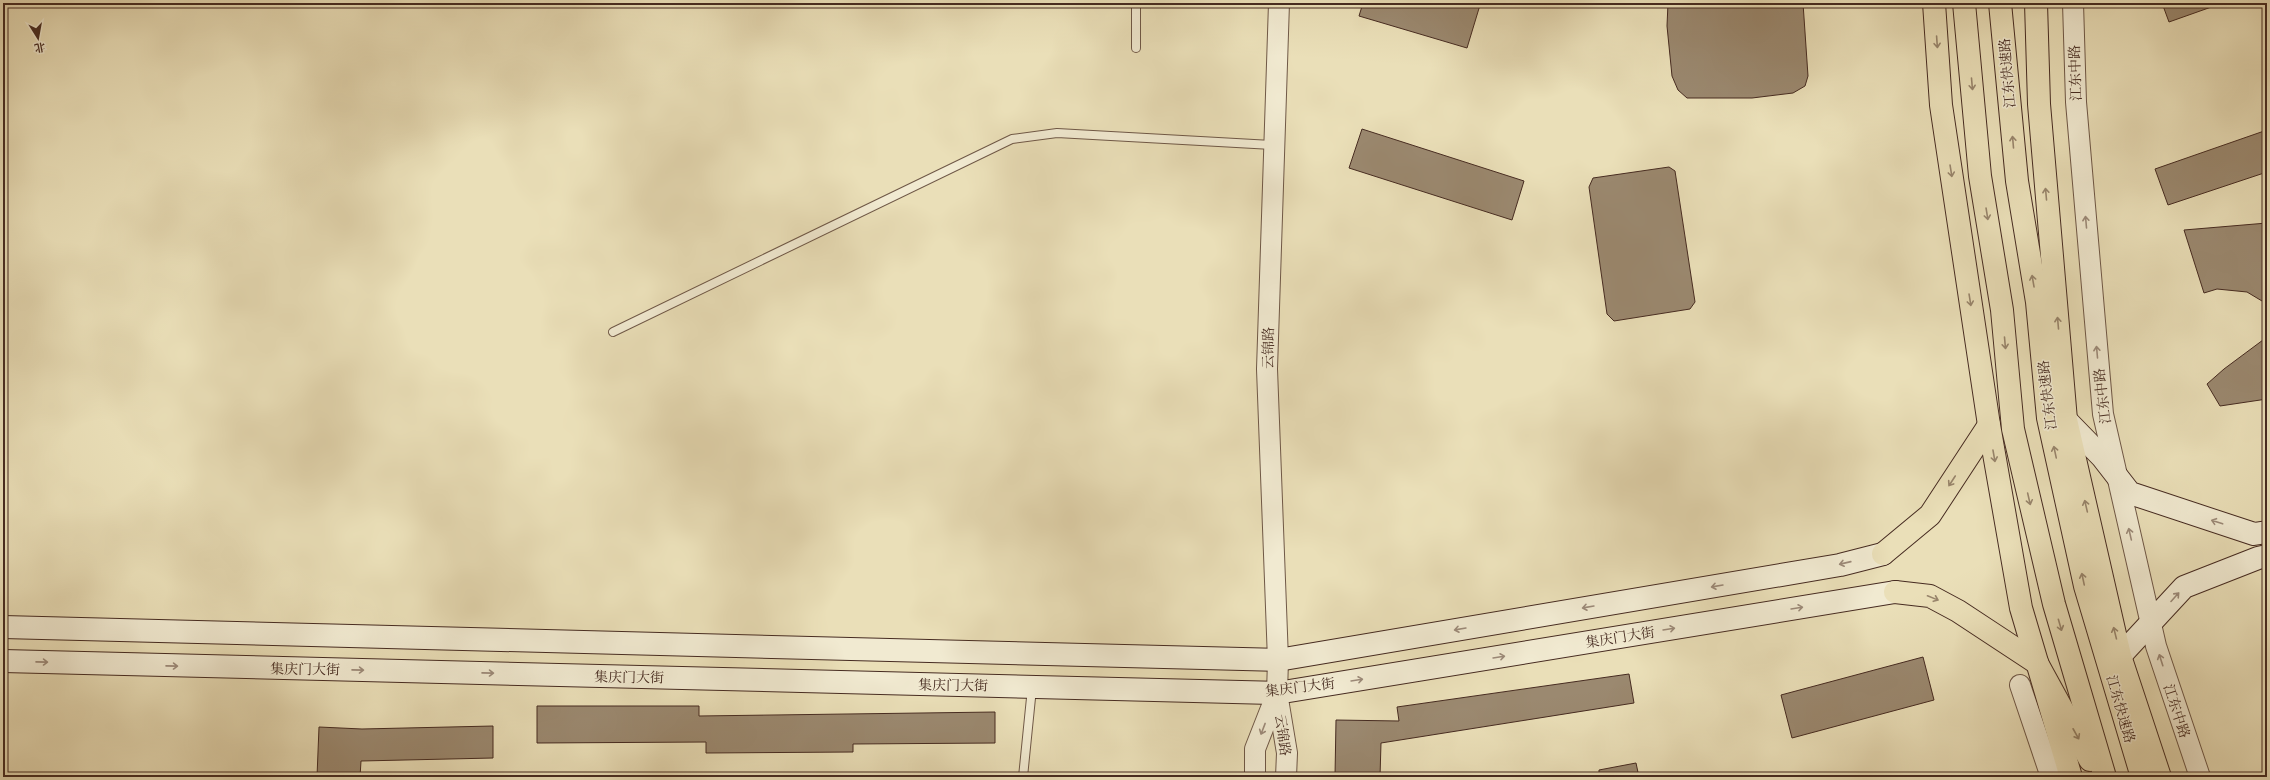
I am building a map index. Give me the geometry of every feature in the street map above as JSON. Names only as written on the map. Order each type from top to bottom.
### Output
[{"type":"main road","points":[[1934,3],[1941,104],[1989,425],[2021,608],[2071,777]]},
{"type":"main road","points":[[1964,3],[1980,176],[2002,310],[2013,429],[2054,604],[2105,777]]},
{"type":"main road","name":"江东快速路","points":[[2000,3],[2016,181],[2037,302],[2048,418],[2085,586],[2143,777]]},
{"type":"main road","points":[[2036,3],[2039,104],[2066,420],[2120,656],[2143,777]]},
{"type":"main road","points":[[2066,420],[2102,457],[2130,493],[2260,533]]},
{"type":"main road","points":[[3,627],[1278,660],[1832,566],[1882,554],[1930,515],[1989,425]]},
{"type":"main road","points":[[2120,656],[2184,587],[2262,557]]},
{"type":"main road","name":"集庆门大街","points":[[3,661],[1277,693],[1895,592],[1930,596],[1958,611],[2037,663]]},
{"type":"main road","points":[[2120,656],[2160,777]]},
{"type":"main road","points":[[2037,663],[2099,777]]},
{"type":"street","name":"云锦路","points":[[1279,3],[1267,369],[1278,660],[1277,693],[1287,753],[1286,777]]},
{"type":"street","name":"江东中路","points":[[2073,3],[2076,102],[2103,414],[2150,624],[2200,777]]},
{"type":"street","points":[[2020,685],[2051,777]]},
{"type":"street","name":"云锦路","points":[[1255,777],[1255,749],[1277,693]]},
{"type":"lane","points":[[1136,3],[1136,48]]},
{"type":"lane","points":[[613,332],[1012,139],[1057,133],[1274,146]]},
{"type":"lane","points":[[1023,777],[1032,687]]},
{"type":"building","points":[[1363,3],[1473,3],[1480,5],[1467,48],[1359,16]]},
{"type":"building","points":[[1668,3],[1803,3],[1808,76],[1805,86],[1793,93],[1752,98],[1687,98],[1678,90],[1672,76],[1667,26]]},
{"type":"building","points":[[2162,3],[2217,3],[2217,5],[2169,22]]},
{"type":"building","points":[[1362,129],[1524,181],[1512,220],[1349,168]]},
{"type":"building","points":[[2267,130],[2267,172],[2168,205],[2155,169]]},
{"type":"building","points":[[1669,167],[1675,171],[1695,302],[1690,309],[1614,321],[1607,314],[1589,187],[1593,178]]},
{"type":"building","points":[[2267,223],[2267,304],[2247,292],[2217,289],[2204,293],[2184,230]]},
{"type":"building","points":[[2267,337],[2267,399],[2220,406],[2207,384],[2224,369]]},
{"type":"building","points":[[1923,657],[1934,700],[1792,738],[1781,695]]},
{"type":"building","points":[[1629,674],[1634,703],[1381,743],[1380,777],[1335,777],[1336,720],[1399,721],[1397,707]]},
{"type":"building","points":[[537,706],[699,706],[699,716],[995,712],[995,743],[853,744],[853,752],[706,753],[706,742],[537,743]]},
{"type":"building","points":[[493,726],[493,758],[361,761],[360,777],[317,777],[319,727],[362,729]]},
{"type":"building","points":[[1636,763],[1639,777],[1599,777],[1599,770]]}]
